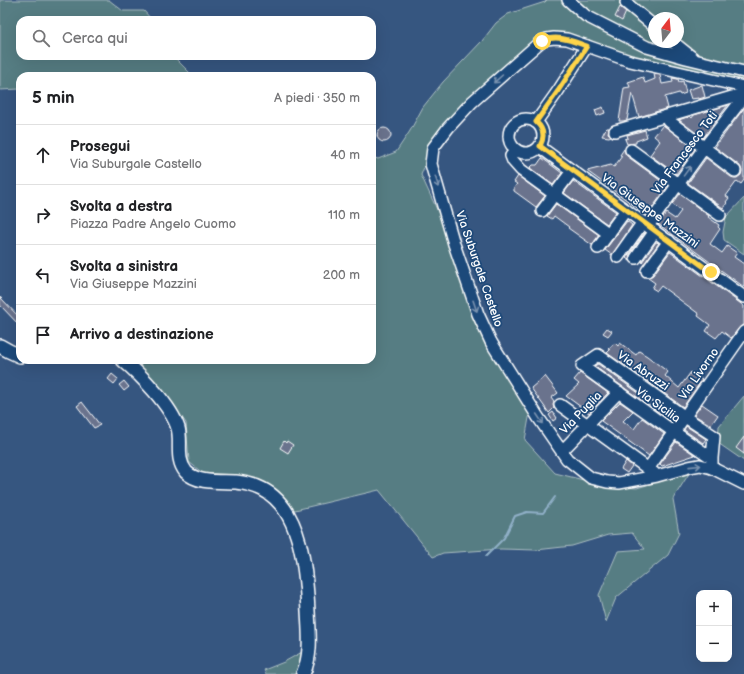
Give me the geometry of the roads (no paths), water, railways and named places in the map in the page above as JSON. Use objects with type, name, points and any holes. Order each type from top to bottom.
[{"type":"main road","points":[[0,346],[16,354]]},
{"type":"main road","points":[[127,364],[142,378],[171,412],[178,430],[180,459],[186,471],[202,480],[240,483],[262,489],[277,500],[287,513],[297,535],[304,564],[310,646],[308,659],[303,674]]},
{"type":"street","points":[[568,0],[586,16],[647,47],[744,72]]},
{"type":"street","points":[[626,3],[648,21]]},
{"type":"street","name":"Via Suburgale Castello","points":[[744,87],[630,61],[567,39],[547,39],[542,41],[472,102],[448,128],[433,148],[431,164],[454,244],[481,321],[491,342],[538,417],[568,459],[591,478],[607,482],[620,483],[712,463],[744,484]]},
{"type":"street","points":[[536,122],[587,46]]},
{"type":"street","points":[[680,48],[694,60]]},
{"type":"street","points":[[639,120],[731,91],[744,94]]},
{"type":"street","points":[[615,131],[744,94]]},
{"type":"street","name":"Via Francesco Toti","points":[[649,226],[704,148],[744,97]]},
{"type":"street","points":[[526,118],[536,122],[543,131],[540,146],[535,151],[529,153],[522,153],[516,150],[512,146],[509,136],[512,126],[520,119],[526,118]]},
{"type":"street","points":[[668,121],[735,171]]},
{"type":"street","name":"Via Giuseppe Mazzini","points":[[540,146],[744,297]]},
{"type":"street","points":[[516,150],[511,156],[522,170],[609,234]]},
{"type":"street","points":[[631,150],[720,215]]},
{"type":"street","points":[[542,211],[572,171]]},
{"type":"street","points":[[598,248],[626,210]]},
{"type":"street","points":[[618,257],[649,226]]},
{"type":"street","points":[[636,258],[649,226]]},
{"type":"street","points":[[647,271],[669,241]]},
{"type":"street","name":"Via Livorno","points":[[648,469],[744,332]]},
{"type":"street","name":"Via Abruzzi","points":[[582,366],[598,355],[714,436],[712,463]]},
{"type":"street","name":"Via Sicilia","points":[[582,366],[674,432],[712,463]]},
{"type":"street","name":"Via Puglia","points":[[562,451],[619,392]]},
{"type":"street","points":[[560,405],[657,476]]},
{"type":"waterway","points":[[486,556],[504,538],[515,516],[527,512],[543,513],[555,497]]}]
